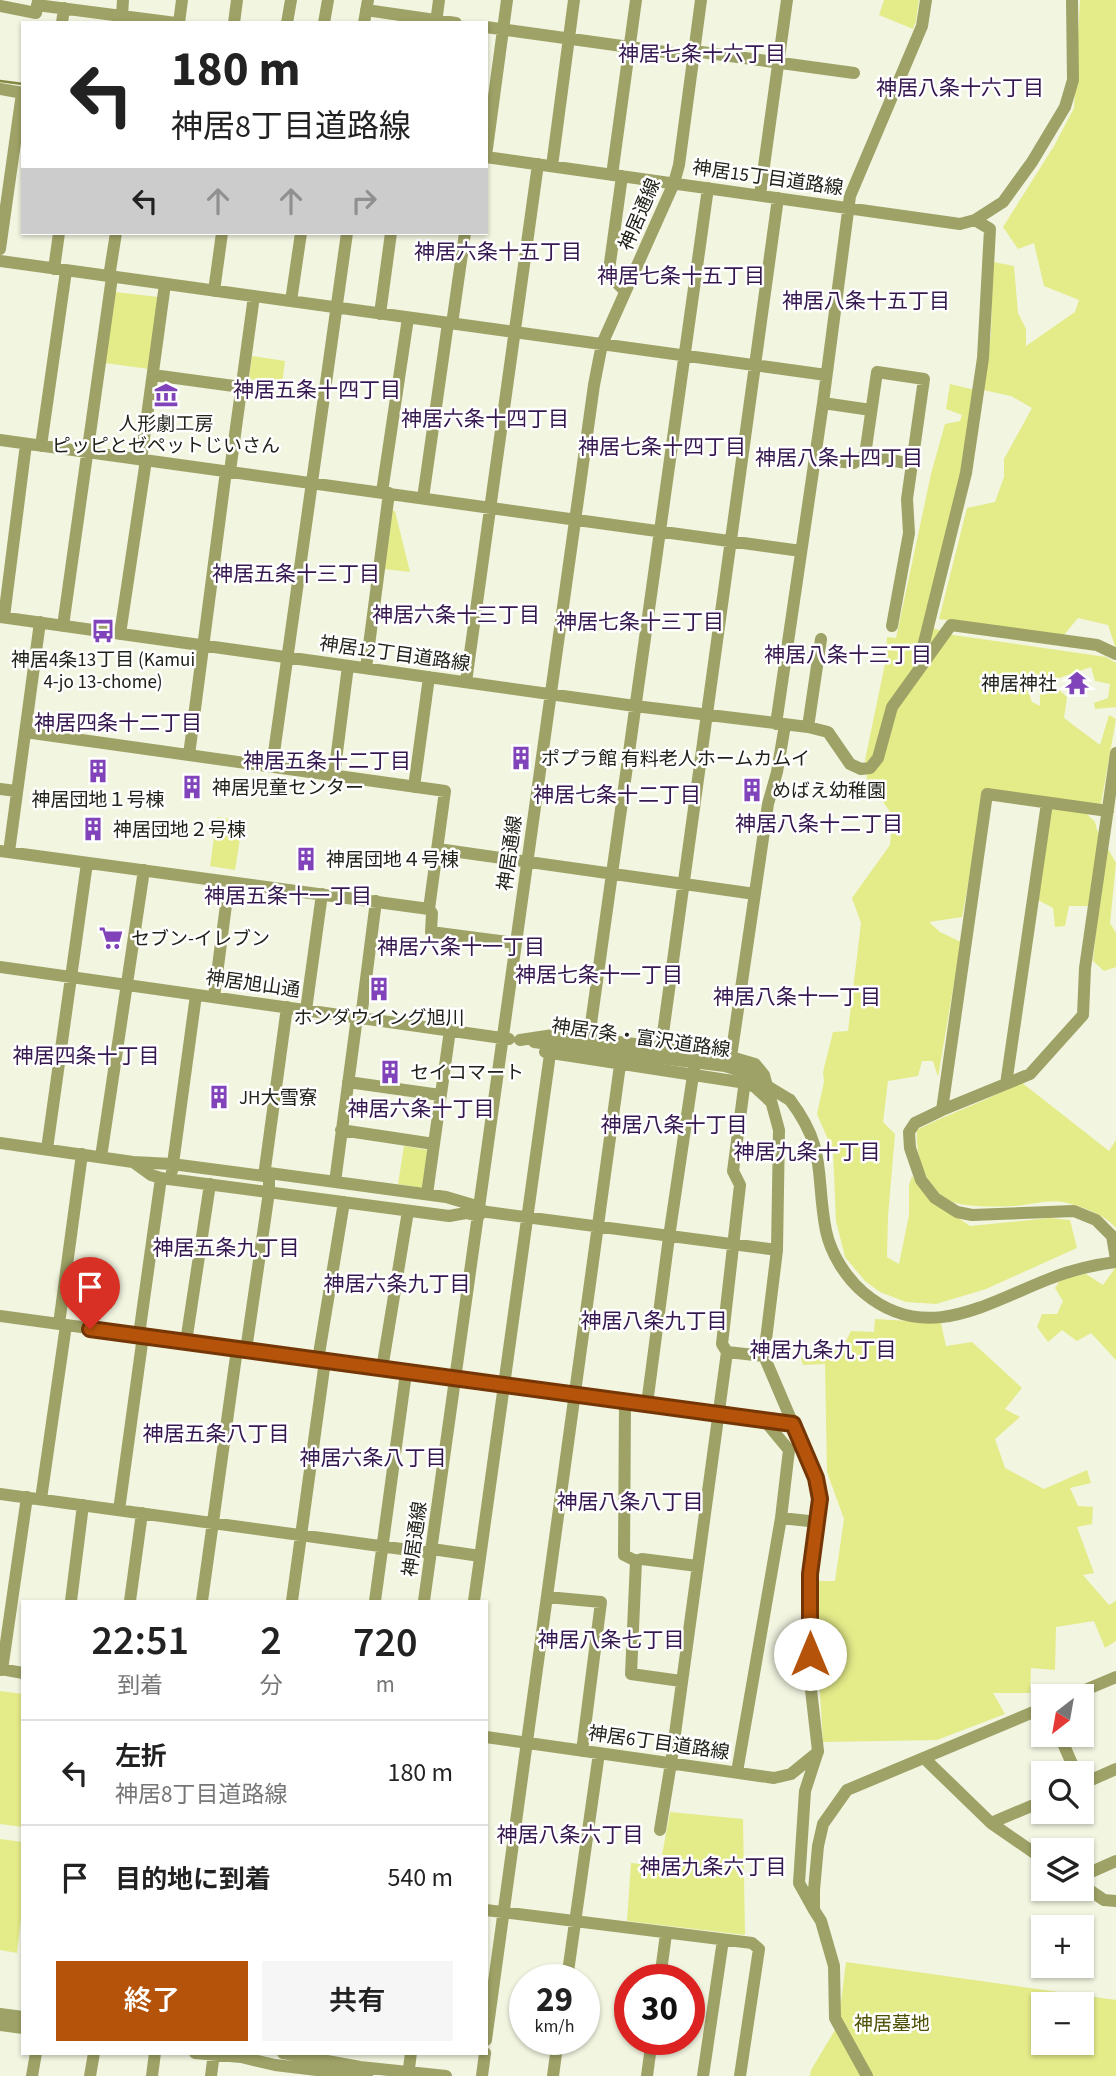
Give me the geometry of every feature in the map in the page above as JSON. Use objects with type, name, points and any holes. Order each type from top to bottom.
[{"type":"street","points":[[116,18],[123,0]]},
{"type":"street","points":[[171,21],[183,0]]},
{"type":"street","points":[[234,21],[237,0]]},
{"type":"street","points":[[287,21],[291,0]]},
{"type":"street","points":[[324,21],[328,0]]},
{"type":"street","points":[[366,11],[436,21],[439,0]]},
{"type":"street","points":[[488,140],[507,0]]},
{"type":"street","points":[[552,166],[574,0]]},
{"type":"street","points":[[625,291],[612,278],[609,270],[629,47],[636,0]]},
{"type":"street","name":"神居通線","points":[[424,1600],[594,385],[602,344],[674,183],[679,165],[701,0]]},
{"type":"street","points":[[760,195],[787,0]]},
{"type":"street","points":[[731,1057],[768,804],[776,772],[801,551],[850,197],[922,26],[926,0]]},
{"type":"street","points":[[917,670],[966,473],[983,358],[990,229],[975,220],[1003,202],[1032,162],[1065,107],[1073,80],[1072,0]]},
{"type":"street","points":[[0,6],[36,13],[37,2],[70,6],[116,18],[156,21]]},
{"type":"street","points":[[488,27],[854,73]]},
{"type":"street","points":[[0,89],[21,93]]},
{"type":"street","points":[[0,249],[21,107]]},
{"type":"street","name":"神居15丁目道路線","points":[[488,156],[960,224],[975,220]]},
{"type":"street","points":[[467,682],[538,164]]},
{"type":"street","points":[[589,1038],[708,188]]},
{"type":"street","points":[[661,1048],[778,198]]},
{"type":"street","points":[[41,446],[60,270],[59,235]]},
{"type":"street","points":[[63,626],[116,235]]},
{"type":"street","points":[[214,291],[222,235]]},
{"type":"street","points":[[291,301],[301,235]]},
{"type":"street","points":[[272,767],[346,235]]},
{"type":"street","points":[[380,314],[391,235]]},
{"type":"street","points":[[423,498],[465,235]]},
{"type":"street","points":[[0,261],[826,375]]},
{"type":"street","points":[[120,634],[165,284]]},
{"type":"street","points":[[188,755],[254,296]]},
{"type":"street","points":[[366,668],[408,318]]},
{"type":"street","points":[[864,456],[877,372],[924,379],[907,499],[909,533],[892,626]]},
{"type":"street","points":[[153,375],[242,387]]},
{"type":"street","points":[[823,403],[871,410]]},
{"type":"street","points":[[0,440],[801,551]]},
{"type":"street","points":[[2,617],[26,444]]},
{"type":"street","points":[[815,459],[854,463],[864,456],[911,464]]},
{"type":"street","name":"神居12丁目道路線","points":[[2,617],[635,706],[808,727]]},
{"type":"street","points":[[40,622],[5,852],[429,909]]},
{"type":"street","points":[[821,639],[808,727],[828,732],[850,764],[861,769],[870,768],[878,758],[892,707],[951,625],[1097,645],[1116,654]]},
{"type":"street","points":[[334,776],[348,666]]},
{"type":"street","points":[[414,787],[429,677]]},
{"type":"street","points":[[25,732],[445,791],[429,909],[432,913],[431,932],[515,943]]},
{"type":"street","points":[[1116,753],[1085,968],[1083,1015],[1030,1074],[942,1110],[915,1123],[909,1132],[910,1148],[921,1180],[935,1198],[957,1213],[972,1215],[1074,1211],[1096,1220],[1112,1236],[1116,1261]]},
{"type":"street","points":[[0,789],[16,791]]},
{"type":"street","points":[[942,1110],[987,794],[1108,811]]},
{"type":"street","points":[[1006,1084],[1047,803]]},
{"type":"street","points":[[438,849],[755,894]]},
{"type":"street","points":[[47,1149],[88,863]]},
{"type":"street","points":[[101,1157],[144,870]]},
{"type":"street","points":[[214,997],[229,882]]},
{"type":"street","points":[[306,1010],[322,894]]},
{"type":"street","points":[[335,1182],[376,901]]},
{"type":"street","name":"神居旭山通","points":[[0,967],[502,1037]]},
{"type":"street","points":[[120,1510],[141,1336],[166,1178],[172,1164],[196,995]]},
{"type":"street","points":[[202,1600],[269,1192],[266,1174],[287,1007]]},
{"type":"street","points":[[427,1194],[450,1030]]},
{"type":"street","points":[[520,1040],[561,1034],[731,1057],[755,1064],[764,1075],[779,1130],[776,1250],[764,1356],[816,1478],[820,1499],[810,1574],[810,1681],[818,1751],[805,1791],[799,1883],[821,1921],[834,1966],[835,2018],[867,2076]]},
{"type":"street","name":"神居7条・富沢道路線","points":[[502,1037],[725,1066],[744,1072],[790,1100],[806,1121],[816,1147],[826,1232],[835,1255],[858,1288],[871,1299],[897,1313],[927,1319],[943,1318],[987,1306],[1085,1266],[1116,1261]]},
{"type":"street","points":[[520,1040],[550,1054],[746,1083],[762,1092],[773,1103]]},
{"type":"street","points":[[647,1405],[696,1053]]},
{"type":"street","points":[[474,1600],[550,1054]]},
{"type":"street","points":[[660,1830],[727,1352],[722,1344],[740,1185],[733,1171],[747,1061]]},
{"type":"street","points":[[488,2025],[620,1065]]},
{"type":"street","points":[[348,1082],[440,1095]]},
{"type":"street","points":[[341,1130],[434,1144]]},
{"type":"street","points":[[0,1143],[133,1162],[266,1174],[427,1194],[446,1197],[480,1211],[776,1250]]},
{"type":"street","points":[[41,1499],[82,1154]]},
{"type":"street","points":[[133,1162],[151,1175],[166,1178],[449,1216],[480,1211]]},
{"type":"street","points":[[187,1342],[210,1184]]},
{"type":"street","points":[[292,1600],[344,1202]]},
{"type":"street","points":[[382,1369],[408,1211]]},
{"type":"street","points":[[0,1316],[793,1424]]},
{"type":"street","points":[[727,1352],[764,1356]]},
{"type":"street","points":[[375,1600],[406,1373]]},
{"type":"street","points":[[625,1401],[624,1555],[636,1562]]},
{"type":"street","points":[[737,1772],[789,1450],[765,1421]]},
{"type":"street","points":[[0,1494],[383,1546],[480,1556]]},
{"type":"street","points":[[21,1673],[1,1670],[27,1497]]},
{"type":"street","points":[[71,1600],[83,1505]]},
{"type":"street","points":[[130,1600],[142,1513]]},
{"type":"street","points":[[780,1518],[818,1522]]},
{"type":"street","points":[[636,1562],[642,1559],[697,1566]]},
{"type":"street","points":[[636,1562],[631,1674],[681,1681]]},
{"type":"street","points":[[547,1597],[601,1602],[582,1751]]},
{"type":"street","points":[[1094,1686],[1116,1677]]},
{"type":"street","points":[[814,1910],[818,1846],[824,1824],[847,1790],[1031,1713]]},
{"type":"street","name":"神居6丁目道路線","points":[[488,1737],[774,1778],[791,1774],[818,1751]]},
{"type":"street","points":[[569,1964],[599,1753]]},
{"type":"street","points":[[925,1759],[991,1823],[1031,1851]]},
{"type":"street","points":[[1094,1779],[1116,1769]]},
{"type":"street","points":[[991,1823],[1031,1806]]},
{"type":"street","points":[[1094,1871],[1116,1861]]},
{"type":"street","points":[[1094,1893],[1104,1900],[1116,1901]]},
{"type":"street","points":[[488,1910],[752,1943],[759,1949],[740,2076]]},
{"type":"street","points":[[662,1964],[666,1934]]},
{"type":"street","points":[[703,2076],[723,1940]]},
{"type":"street","points":[[0,2014],[21,2017]]},
{"type":"street","points":[[0,2025],[21,2028]]},
{"type":"street","points":[[32,2076],[36,2055]]},
{"type":"street","points":[[90,2076],[94,2055]]},
{"type":"street","points":[[152,2076],[155,2055]]},
{"type":"street","points":[[211,2076],[220,2055],[275,2065],[361,2073],[446,2076]]},
{"type":"street","points":[[291,2055],[361,2073]]},
{"type":"street","points":[[361,2073],[362,2055]]},
{"type":"street","points":[[408,2073],[411,2055]]},
{"type":"street","points":[[482,2076],[485,2055]]},
{"type":"street","points":[[552,2076],[555,2055]]},
{"type":"street","points":[[647,2076],[650,2055]]},
{"type":"green space","points":[[884,0],[919,0],[913,29],[879,15]]},
{"type":"green space","points":[[1080,0],[1116,0],[1116,649],[1108,625],[1078,618],[1063,636],[939,619],[967,508],[995,502],[1004,477],[1004,459],[1032,408],[1011,396],[983,390],[991,334],[993,262],[1014,266],[1018,313],[1026,329],[1026,346],[1075,312],[1079,300],[1044,286],[1034,243],[1018,249],[1003,227],[1054,146],[1074,108]]},
{"type":"green space","points":[[115,292],[158,297],[149,369],[105,363]]},
{"type":"green space","points":[[252,356],[285,361],[282,384],[249,379]]},
{"type":"green space","points":[[950,384],[975,390],[962,473],[924,625],[953,635],[1106,657],[1116,663],[1116,707],[1095,709],[1094,703],[1108,698],[1110,684],[1095,681],[1091,667],[1027,689],[1032,702],[1040,706],[1040,691],[1057,688],[1067,697],[1064,718],[1100,745],[1109,715],[1116,719],[1101,804],[1075,802],[1095,822],[1116,863],[1110,923],[1116,933],[1116,967],[1104,971],[1093,961],[1100,893],[1088,906],[1069,906],[1065,926],[1055,927],[1053,908],[1038,900],[1050,810],[986,789],[962,917],[929,922],[940,932],[961,942],[938,1077],[933,1061],[922,1061],[918,1076],[888,1081],[883,1122],[895,1134],[887,1257],[899,1264],[909,1215],[909,1185],[912,1176],[929,1198],[970,1226],[1050,1218],[1070,1220],[1077,1248],[986,1289],[936,1304],[906,1302],[880,1292],[865,1281],[845,1257],[836,1221],[833,1151],[817,1114],[824,1082],[823,1072],[833,1032],[848,1031],[861,923],[852,898],[890,845],[893,816],[867,779],[865,760],[886,659],[887,637],[896,638],[931,474],[945,424],[960,421],[962,415],[946,409]]},
{"type":"green space","points":[[391,510],[395,511],[410,572],[384,569]]},
{"type":"green space","points":[[217,817],[243,821],[235,870],[210,866]]},
{"type":"green space","points":[[1021,1082],[1109,1151],[1116,1140],[1116,1228],[1092,1211],[1063,1202],[1001,1207],[966,1205],[949,1200],[932,1185],[921,1164],[917,1130]]},
{"type":"green space","points":[[404,1146],[428,1150],[422,1188],[398,1184]]},
{"type":"green space","points":[[1116,1267],[1116,1360],[1091,1333],[1077,1341],[1062,1330],[1048,1342],[1037,1327],[1042,1314],[1057,1314],[1063,1301],[1055,1288],[1061,1279],[1086,1274],[1103,1285]]},
{"type":"green space","points":[[875,1319],[941,1323],[946,1346],[972,1342],[1022,1388],[1005,1409],[1020,1417],[995,1439],[1005,1468],[1044,1489],[1087,1470],[1091,1483],[1070,1488],[1078,1506],[1093,1507],[1092,1524],[1077,1527],[1094,1573],[1083,1575],[1109,1605],[1116,1601],[1116,1641],[1105,1648],[1094,1621],[1056,1627],[1055,1670],[1031,1668],[1030,1693],[993,1693],[1005,1714],[937,1740],[823,1742],[813,1581],[835,1581],[844,1519],[827,1472],[825,1364],[803,1365],[801,1358],[842,1349],[851,1331],[874,1332]]},
{"type":"green space","points":[[0,1691],[21,1694],[21,1827],[0,1824]]},
{"type":"green space","points":[[670,1812],[743,1819],[745,1935],[627,1921],[631,1863],[660,1866]]},
{"type":"green space","points":[[0,1839],[21,1842],[21,1918],[17,1953],[0,1950]]},
{"type":"green space","name":"神居墓地","points":[[846,1962],[1059,1992],[1031,1992],[1031,2055],[1094,2055],[1094,1997],[1116,2000],[1116,2076],[810,2076],[838,2025]]},
{"type":"waterway","points":[[0,81],[21,84]]},
{"type":"place","name":"人形劇工房 ピッピとゼペットじいさん","points":[[166,395]]},
{"type":"place","name":"神居4条13丁目 (Kamui 4-jo 13-chome)","points":[[103,631]]},
{"type":"place","name":"神居神社","points":[[1077,683]]},
{"type":"place","name":"ポプラ館 有料老人ホームカムイ","points":[[521,758]]},
{"type":"place","name":"神居団地１号棟","points":[[98,771]]},
{"type":"place","name":"神居児童センター","points":[[192,787]]},
{"type":"place","name":"めばえ幼稚園","points":[[752,790]]},
{"type":"place","name":"神居団地２号棟","points":[[93,829]]},
{"type":"place","name":"神居団地４号棟","points":[[306,859]]},
{"type":"place","name":"セブン-イレブン","points":[[111,938]]},
{"type":"place","name":"ホンダウイング旭川","points":[[379,989]]},
{"type":"place","name":"セイコマート","points":[[390,1072]]},
{"type":"place","name":"JH大雪寮","points":[[219,1097]]},
{"type":"district","name":"神居七条十六丁目","points":[[702,54]]},
{"type":"district","name":"神居八条十六丁目","points":[[960,88]]},
{"type":"district","name":"神居六条十五丁目","points":[[498,252]]},
{"type":"district","name":"神居七条十五丁目","points":[[681,276]]},
{"type":"district","name":"神居八条十五丁目","points":[[866,301]]},
{"type":"district","name":"神居五条十四丁目","points":[[317,390]]},
{"type":"district","name":"神居六条十四丁目","points":[[485,419]]},
{"type":"district","name":"神居七条十四丁目","points":[[662,447]]},
{"type":"district","name":"神居八条十四丁目","points":[[839,458]]},
{"type":"district","name":"神居五条十三丁目","points":[[296,574]]},
{"type":"district","name":"神居六条十三丁目","points":[[456,615]]},
{"type":"district","name":"神居七条十三丁目","points":[[640,622]]},
{"type":"district","name":"神居八条十三丁目","points":[[848,655]]},
{"type":"district","name":"神居四条十二丁目","points":[[118,723]]},
{"type":"district","name":"神居五条十二丁目","points":[[327,761]]},
{"type":"district","name":"神居七条十二丁目","points":[[617,795]]},
{"type":"district","name":"神居八条十二丁目","points":[[819,824]]},
{"type":"district","name":"神居五条十一丁目","points":[[288,896]]},
{"type":"district","name":"神居六条十一丁目","points":[[461,947]]},
{"type":"district","name":"神居七条十一丁目","points":[[599,975]]},
{"type":"district","name":"神居八条十一丁目","points":[[797,997]]},
{"type":"district","name":"神居四条十丁目","points":[[86,1056]]},
{"type":"district","name":"神居六条十丁目","points":[[421,1109]]},
{"type":"district","name":"神居八条十丁目","points":[[674,1125]]},
{"type":"district","name":"神居九条十丁目","points":[[807,1152]]},
{"type":"district","name":"神居五条九丁目","points":[[226,1248]]},
{"type":"district","name":"神居六条九丁目","points":[[397,1284]]},
{"type":"district","name":"神居八条九丁目","points":[[654,1321]]},
{"type":"district","name":"神居九条九丁目","points":[[823,1350]]},
{"type":"district","name":"神居五条八丁目","points":[[216,1434]]},
{"type":"district","name":"神居六条八丁目","points":[[373,1458]]},
{"type":"district","name":"神居八条八丁目","points":[[630,1502]]},
{"type":"district","name":"神居八条七丁目","points":[[611,1640]]},
{"type":"district","name":"神居八条六丁目","points":[[570,1835]]},
{"type":"district","name":"神居九条六丁目","points":[[713,1867]]},
{"type":"route","points":[[90,1329],[793,1424],[816,1478],[820,1499],[810,1574],[810,1654]]}]
